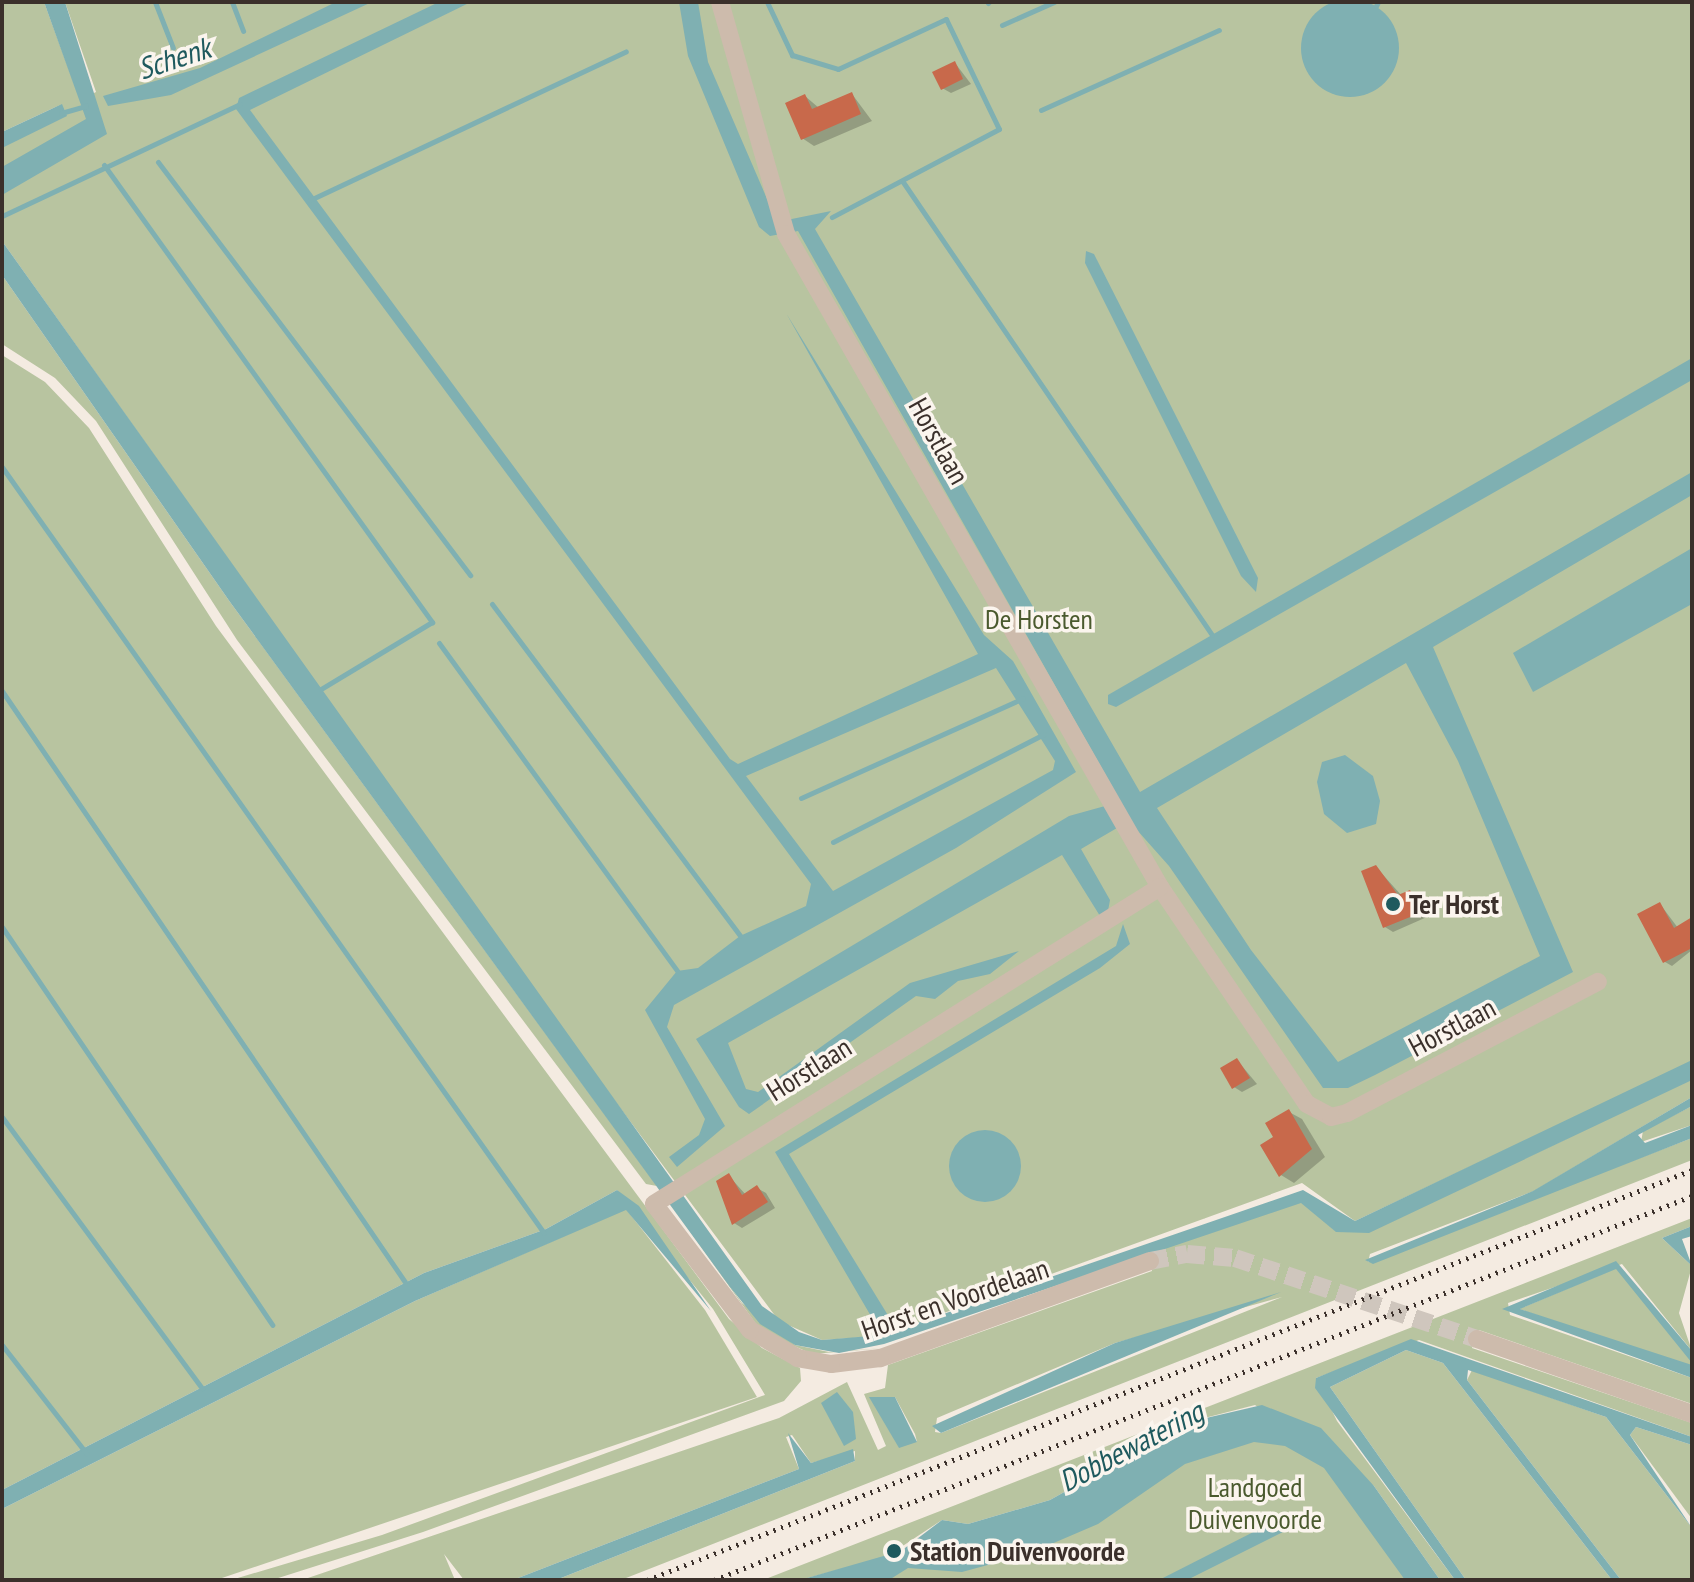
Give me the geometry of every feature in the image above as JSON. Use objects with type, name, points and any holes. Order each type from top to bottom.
[{"type":"street","name":"Horstlaan","points":[[720,2],[784,226],[1160,887],[1307,1104],[1331,1117],[1598,982]]},
{"type":"street","name":"Horstlaan","points":[[656,1202],[1160,887]]},
{"type":"street","name":"Horst en Voordelaan","points":[[656,1202],[750,1330],[798,1358],[831,1364],[880,1358],[1150,1261]]},
{"type":"street","points":[[1477,1339],[1692,1414]]},
{"type":"green space","name":"De Horsten","points":[[2,2],[44,2],[80,100],[96,92],[65,2],[1692,2],[1692,1097],[1534,1191],[1370,1254],[1368,1262],[1692,1138],[1692,1160],[621,1580],[556,1580],[855,1461],[855,1451],[811,1463],[792,1435],[786,1437],[799,1469],[513,1580],[464,1580],[444,1554],[455,1580],[302,1580],[779,1418],[847,1382],[878,1450],[886,1446],[864,1394],[885,1388],[888,1365],[1152,1271],[1147,1249],[1301,1202],[1337,1232],[1407,1214],[1566,1139],[1554,1127],[1355,1221],[1302,1183],[897,1330],[891,1320],[876,1324],[883,1336],[822,1340],[779,1321],[577,1050],[2,241],[2,135],[62,104],[2,132]],"holes":[[[1282,1297],[941,1433],[935,1432],[937,1418],[1115,1343]],[[895,1397],[915,1434],[917,1442],[873,1400]]]},
{"type":"green space","points":[[2,275],[230,602],[657,1186],[646,1184],[237,640],[96,421],[55,378],[2,344]]},
{"type":"green space","points":[[2,355],[45,382],[89,428],[216,626],[729,1319],[762,1348],[800,1368],[801,1381],[784,1401],[423,1532],[272,1580],[231,1580],[382,1535],[765,1395],[713,1309],[617,1190],[546,1229],[424,1273],[2,1490]]},
{"type":"green space","points":[[1692,1106],[1692,1125],[1641,1142],[1643,1131]]},
{"type":"green space","points":[[672,1206],[742,1303],[795,1345],[829,1352],[885,1348],[812,1354],[761,1331]]},
{"type":"green space","points":[[626,1209],[705,1310],[757,1397],[216,1580],[2,1580],[2,1509],[415,1301]]},
{"type":"green space","points":[[1692,1218],[1692,1226],[1662,1238],[1692,1266],[1679,1313],[1692,1351],[1622,1264],[1508,1303],[1510,1315],[1692,1378],[1692,1404],[1479,1330],[1472,1348],[1692,1423],[1692,1437],[1419,1340],[1316,1378],[1337,1421],[1455,1580],[1440,1580],[1374,1486],[1255,1405],[1189,1422],[1050,1500],[968,1524],[942,1520],[886,1557],[800,1580],[763,1580]]},
{"type":"green space","points":[[1616,1268],[1692,1359],[1691,1367],[1519,1309]]},
{"type":"green space","points":[[1406,1350],[1443,1363],[1612,1580],[1466,1580],[1330,1387]]},
{"type":"green space","points":[[1472,1370],[1606,1417],[1692,1528],[1692,1580],[1621,1580],[1467,1380]]},
{"type":"green space","points":[[1636,1427],[1692,1445],[1692,1519],[1630,1435]]},
{"type":"green space","name":"Landgoed Duivenvoorde","points":[[1227,1429],[1299,1435],[1415,1580],[871,1580]]},
{"type":"water","points":[[1350,-1],[1369,3],[1385,13],[1395,29],[1399,48],[1395,67],[1385,83],[1369,93],[1350,97],[1331,93],[1315,83],[1305,67],[1301,48],[1305,29],[1315,13],[1331,3]]},
{"type":"water","points":[[44,2],[65,2],[107,134],[2,195],[2,167],[86,119]]},
{"type":"water","points":[[336,2],[372,2],[171,95],[108,106],[103,96],[200,68]]},
{"type":"water","points":[[439,2],[471,2],[250,110],[730,759],[738,764],[978,654],[786,313],[984,635],[1013,661],[1076,772],[956,848],[674,1005],[667,1027],[725,1126],[677,1167],[669,1157],[699,1135],[705,1119],[645,1010],[677,971],[698,968],[740,936],[806,906],[811,884],[236,109],[239,98]],"holes":[[[996,668],[1055,761],[1053,770],[833,891],[746,776]]]},
{"type":"water","points":[[679,2],[698,2],[708,62],[777,222],[831,211],[815,229],[1140,792],[1692,472],[1692,495],[1433,647],[1573,972],[1348,1088],[1323,1088],[1169,866],[1129,821],[1081,849],[1110,900],[1108,911],[1100,916],[1062,855],[728,1043],[746,1089],[758,1092],[910,983],[1019,951],[990,974],[958,981],[935,999],[916,996],[749,1114],[739,1107],[696,1039],[1069,816],[1105,806],[1113,788],[798,231],[770,236],[759,227],[688,56]],"holes":[[[1406,663],[1458,761],[1540,956],[1338,1062],[1251,950],[1157,808]]]},
{"type":"water","points":[[62,104],[67,116],[2,148],[2,132]]},
{"type":"water","points":[[2,241],[762,1306],[799,1332],[822,1340],[882,1335],[775,1152],[1116,946],[1123,924],[1130,944],[1100,968],[789,1154],[897,1330],[1303,1190],[1355,1221],[1692,1060],[1692,1080],[1369,1233],[1336,1232],[1301,1203],[884,1344],[839,1353],[795,1345],[760,1324],[730,1287],[230,602],[2,275]]},
{"type":"water","points":[[1086,251],[1094,254],[1258,578],[1256,592],[1241,576],[1085,263]]},
{"type":"water","points":[[1692,358],[1692,380],[1116,707],[1108,704],[1108,695]]},
{"type":"water","points":[[1692,548],[1692,604],[1533,692],[1513,653]]},
{"type":"water","points":[[1345,755],[1373,776],[1380,801],[1376,824],[1347,833],[1324,814],[1317,782],[1322,762]]},
{"type":"water","points":[[1692,1097],[1692,1106],[1638,1135],[1645,1143],[1692,1125],[1692,1138],[1373,1264],[1365,1260],[1533,1191]]},
{"type":"water","points":[[992,1130],[1011,1140],[1019,1152],[1019,1180],[1011,1192],[999,1200],[978,1202],[959,1192],[951,1180],[949,1159],[959,1140],[971,1132]]},
{"type":"water","points":[[617,1190],[639,1206],[711,1311],[626,1210],[415,1301],[2,1509],[2,1490],[424,1273],[546,1229]]},
{"type":"water","points":[[1692,1226],[1692,1236],[1682,1239],[1692,1266],[1662,1238]]},
{"type":"water","points":[[1616,1261],[1692,1351],[1692,1363],[1616,1269],[1520,1309],[1692,1365],[1692,1378],[1502,1309]]},
{"type":"water","points":[[1281,1292],[941,1433],[932,1426],[1115,1343]]},
{"type":"water","points":[[1411,1339],[1692,1437],[1692,1445],[1636,1427],[1630,1435],[1692,1528],[1606,1417],[1468,1370],[1467,1380],[1621,1580],[1612,1580],[1443,1363],[1406,1350],[1330,1387],[1466,1580],[1455,1580],[1315,1388],[1316,1378]]},
{"type":"water","points":[[837,1392],[853,1412],[856,1439],[844,1446],[821,1403]]},
{"type":"water","points":[[869,1397],[895,1397],[917,1442],[899,1448]]},
{"type":"water","points":[[1262,1405],[1321,1428],[1374,1486],[1440,1580],[1405,1580],[1324,1468],[1285,1446],[1254,1442],[1185,1464],[1098,1524],[1028,1554],[962,1572],[908,1568],[889,1580],[800,1580],[901,1551],[942,1520],[968,1524],[1050,1500],[1189,1422]]},
{"type":"water","points":[[788,1433],[811,1463],[853,1449],[855,1461],[556,1580],[513,1580],[799,1469]]},
{"type":"water","points":[[1277,1520],[1285,1531],[1187,1580],[1159,1580]]},
{"type":"building","points":[[955,61],[963,79],[941,90],[932,72]]},
{"type":"building","points":[[852,92],[861,114],[801,140],[785,103],[805,94],[812,109]]},
{"type":"building","points":[[1376,865],[1398,895],[1410,890],[1420,913],[1383,928],[1361,871]]},
{"type":"building","points":[[1660,902],[1674,928],[1692,917],[1692,948],[1663,963],[1637,914]]},
{"type":"building","points":[[1237,1058],[1250,1078],[1232,1089],[1220,1068]]},
{"type":"building","points":[[1289,1109],[1312,1149],[1279,1177],[1260,1145],[1273,1137],[1265,1123]]},
{"type":"building","points":[[729,1173],[742,1195],[757,1185],[768,1202],[732,1225],[716,1181]]},
{"type":"waterway","points":[[155,2],[173,48]]},
{"type":"waterway","points":[[232,2],[243,31]]},
{"type":"waterway","points":[[767,2],[792,55],[838,69],[946,19],[999,129],[832,217]]},
{"type":"waterway","points":[[1002,25],[1054,2]]},
{"type":"waterway","points":[[1376,6],[1378,2]]},
{"type":"waterway","points":[[1041,110],[1219,30]]},
{"type":"waterway","points":[[310,200],[626,51]]},
{"type":"waterway","points":[[2,216],[240,104]]},
{"type":"waterway","name":"Schenk","points":[[61,113],[86,106]]},
{"type":"waterway","points":[[158,162],[470,575]]},
{"type":"waterway","points":[[104,165],[432,622],[321,689]]},
{"type":"waterway","points":[[903,182],[1212,635]]},
{"type":"waterway","points":[[2,467],[544,1233]]},
{"type":"waterway","points":[[492,604],[740,936]]},
{"type":"waterway","points":[[439,643],[677,971]]},
{"type":"waterway","points":[[2,691],[405,1282]]},
{"type":"waterway","points":[[801,798],[1023,698]]},
{"type":"waterway","points":[[833,842],[1044,734]]},
{"type":"waterway","points":[[2,927],[272,1325]]},
{"type":"waterway","points":[[2,1117],[202,1388]]},
{"type":"waterway","points":[[2,1345],[87,1454]]},
{"type":"tunnel","points":[[1150,1261],[1187,1254],[1235,1258],[1477,1339]]},
{"type":"railway","points":[[647,1580],[1692,1170]]},
{"type":"railway","points":[[714,1580],[1692,1196]]},
{"type":"place","name":"Ter Horst","points":[[1393,904]]},
{"type":"place","name":"Station Duivenvoorde","points":[[894,1551]]},
{"type":"water label","name":"Dobbewatering","points":[[1131,1446]]}]
